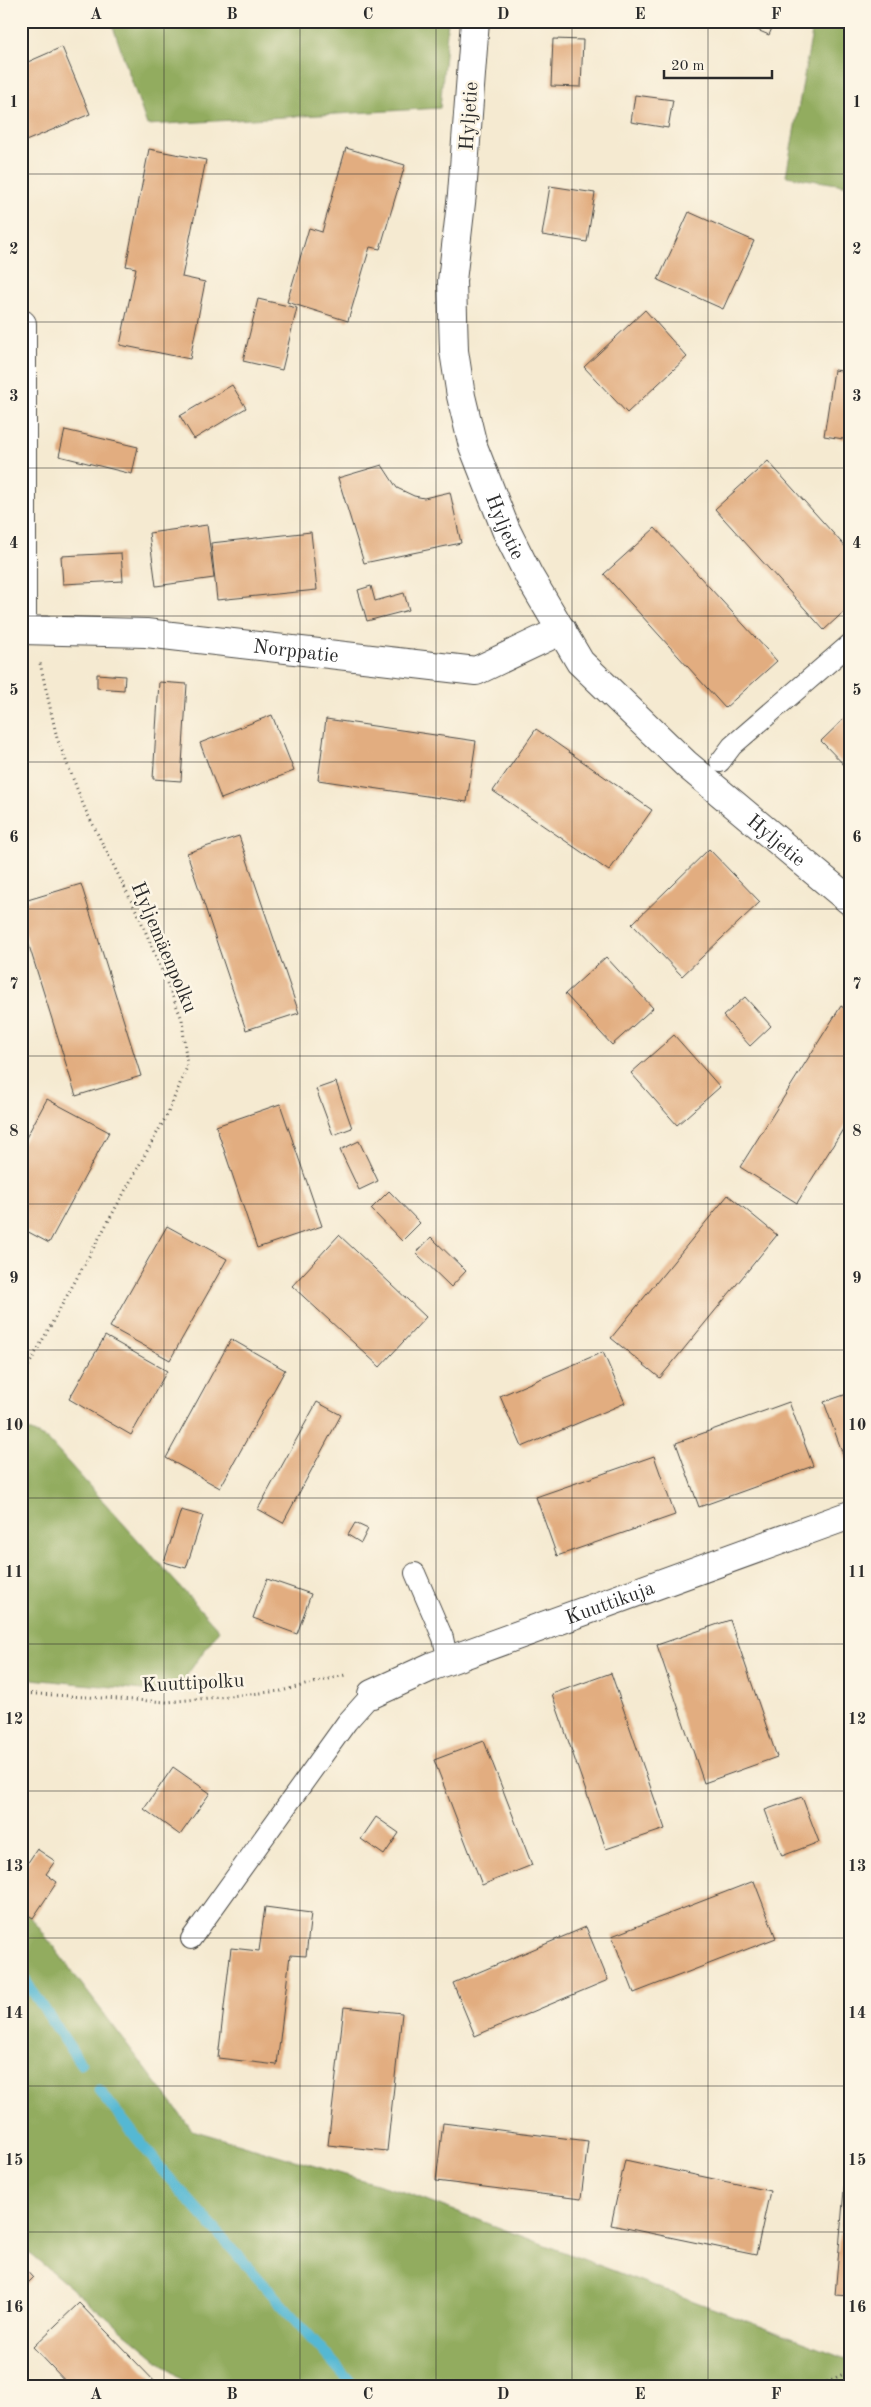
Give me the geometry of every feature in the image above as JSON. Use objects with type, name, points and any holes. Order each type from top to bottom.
[{"type":"street","name":"Hyljetie","points":[[475,21],[462,194],[452,281],[456,360],[463,404],[473,446],[510,537],[529,576],[580,662],[686,764],[850,901]]},
{"type":"street","points":[[22,324],[22,630]]},
{"type":"street","name":"Norppatie","points":[[22,630],[146,634],[476,671],[562,630]]},
{"type":"street","name":"Kuuttikuja","points":[[372,1694],[448,1661],[850,1515]]},
{"type":"lane","points":[[720,762],[732,746],[850,644]]},
{"type":"lane","points":[[415,1573],[443,1638],[448,1661]]},
{"type":"lane","points":[[191,1939],[347,1722],[372,1694]]},
{"type":"path","name":"Hyljemäenpolku","points":[[21,1379],[167,1115],[187,1066],[182,1019],[139,916],[84,809],[57,738],[40,660]]},
{"type":"path","name":"Kuuttipolku","points":[[21,1693],[167,1702],[281,1691],[335,1679]]},
{"type":"path","points":[[818,2386],[850,2371]]},
{"type":"green space","points":[[111,21],[448,21],[440,108],[147,125]]},
{"type":"green space","points":[[814,21],[850,21],[850,186],[786,176]]},
{"type":"green space","points":[[21,1427],[48,1440],[219,1630],[174,1693],[21,1678]]},
{"type":"green space","points":[[21,1904],[192,2130],[410,2194],[850,2360],[850,2386],[189,2386],[21,2246]]},
{"type":"building","points":[[736,21],[775,21],[769,35]]},
{"type":"building","points":[[553,39],[583,40],[581,87],[551,86]]},
{"type":"building","points":[[62,47],[90,114],[21,143],[21,65]]},
{"type":"building","points":[[635,95],[673,100],[668,128],[631,122]]},
{"type":"building","points":[[346,148],[405,165],[380,249],[370,247],[348,321],[287,302],[309,228],[322,232]]},
{"type":"building","points":[[149,149],[206,160],[182,277],[205,282],[190,359],[120,345],[136,268],[126,266]]},
{"type":"building","points":[[550,186],[595,193],[587,242],[542,235]]},
{"type":"building","points":[[689,212],[754,241],[723,309],[658,280]]},
{"type":"building","points":[[258,299],[297,308],[282,370],[243,361]]},
{"type":"building","points":[[645,310],[687,357],[627,413],[584,367]]},
{"type":"building","points":[[834,370],[850,372],[850,440],[824,436]]},
{"type":"building","points":[[232,385],[246,408],[194,439],[180,416]]},
{"type":"building","points":[[65,430],[138,447],[132,474],[59,456]]},
{"type":"building","points":[[768,461],[850,552],[850,606],[824,630],[715,509]]},
{"type":"building","points":[[382,465],[397,488],[414,496],[424,498],[450,492],[461,543],[364,563],[338,478]]},
{"type":"building","points":[[207,525],[214,578],[156,586],[149,533]]},
{"type":"building","points":[[655,528],[777,661],[725,708],[604,574]]},
{"type":"building","points":[[311,532],[317,590],[217,600],[211,543]]},
{"type":"building","points":[[121,553],[123,581],[63,584],[61,556]]},
{"type":"building","points":[[371,586],[375,601],[404,593],[409,610],[367,621],[358,590]]},
{"type":"building","points":[[97,674],[125,676],[124,690],[97,688]]},
{"type":"building","points":[[159,682],[187,684],[181,781],[153,779]]},
{"type":"building","points":[[850,713],[850,771],[821,741]]},
{"type":"building","points":[[272,715],[294,771],[221,799],[200,743]]},
{"type":"building","points":[[326,719],[476,741],[467,802],[318,780]]},
{"type":"building","points":[[536,729],[652,810],[609,871],[493,791]]},
{"type":"building","points":[[239,836],[299,1013],[246,1030],[187,853]]},
{"type":"building","points":[[709,849],[760,902],[682,976],[632,924]]},
{"type":"building","points":[[81,884],[141,1076],[76,1096],[21,920],[21,902]]},
{"type":"building","points":[[606,957],[653,1008],[612,1045],[565,994]]},
{"type":"building","points":[[745,997],[771,1026],[750,1046],[723,1016]]},
{"type":"building","points":[[841,1006],[850,1012],[850,1118],[797,1203],[740,1167]]},
{"type":"building","points":[[674,1035],[720,1087],[677,1125],[631,1073]]},
{"type":"building","points":[[336,1082],[352,1128],[333,1135],[316,1089]]},
{"type":"building","points":[[47,1099],[109,1132],[49,1243],[21,1228],[21,1147]]},
{"type":"building","points":[[280,1104],[322,1226],[257,1248],[216,1126]]},
{"type":"building","points":[[359,1141],[378,1181],[359,1190],[340,1150]]},
{"type":"building","points":[[389,1191],[420,1223],[402,1241],[371,1209]]},
{"type":"building","points":[[728,1195],[777,1235],[660,1378],[611,1338]]},
{"type":"building","points":[[167,1226],[227,1259],[170,1360],[110,1327]]},
{"type":"building","points":[[339,1235],[426,1317],[380,1367],[292,1286]]},
{"type":"building","points":[[431,1237],[466,1271],[451,1287],[416,1253]]},
{"type":"building","points":[[105,1336],[167,1371],[131,1435],[69,1399]]},
{"type":"building","points":[[231,1339],[285,1370],[220,1488],[166,1458]]},
{"type":"building","points":[[603,1352],[625,1403],[522,1447],[500,1396]]},
{"type":"building","points":[[850,1393],[850,1458],[845,1460],[824,1402]]},
{"type":"building","points":[[317,1402],[341,1415],[283,1523],[258,1509]]},
{"type":"building","points":[[789,1402],[813,1466],[699,1507],[676,1443]]},
{"type":"building","points":[[654,1456],[675,1515],[557,1556],[536,1497]]},
{"type":"building","points":[[181,1510],[203,1516],[186,1568],[164,1562]]},
{"type":"building","points":[[355,1523],[368,1529],[361,1543],[348,1535]]},
{"type":"building","points":[[267,1579],[311,1594],[297,1634],[253,1618]]},
{"type":"building","points":[[730,1620],[777,1757],[704,1783],[657,1645]]},
{"type":"building","points":[[611,1673],[665,1829],[606,1849],[552,1694]]},
{"type":"building","points":[[484,1741],[532,1865],[482,1885],[434,1760]]},
{"type":"building","points":[[173,1767],[210,1793],[180,1835],[144,1809]]},
{"type":"building","points":[[802,1797],[819,1842],[782,1856],[765,1810]]},
{"type":"building","points":[[376,1817],[399,1833],[384,1855],[361,1839]]},
{"type":"building","points":[[37,1849],[55,1861],[46,1874],[57,1882],[33,1918],[21,1911],[21,1873]]},
{"type":"building","points":[[754,1881],[776,1938],[634,1993],[612,1936]]},
{"type":"building","points":[[265,1907],[311,1913],[306,1956],[290,1955],[277,2065],[218,2058],[231,1948],[259,1951]]},
{"type":"building","points":[[586,1927],[608,1980],[475,2036],[453,1983]]},
{"type":"building","points":[[344,2007],[402,2013],[387,2151],[328,2145]]},
{"type":"building","points":[[443,2123],[588,2141],[581,2199],[436,2181]]},
{"type":"building","points":[[848,2144],[850,2144],[850,2296],[835,2295]]},
{"type":"building","points":[[625,2160],[770,2191],[756,2255],[611,2225]]},
{"type":"building","points":[[21,2265],[33,2278],[21,2290]]},
{"type":"building","points":[[79,2303],[159,2386],[70,2386],[33,2347]]},
{"type":"waterway","points":[[21,1974],[81,2064]]},
{"type":"waterway","points":[[99,2090],[163,2171],[354,2386]]}]
